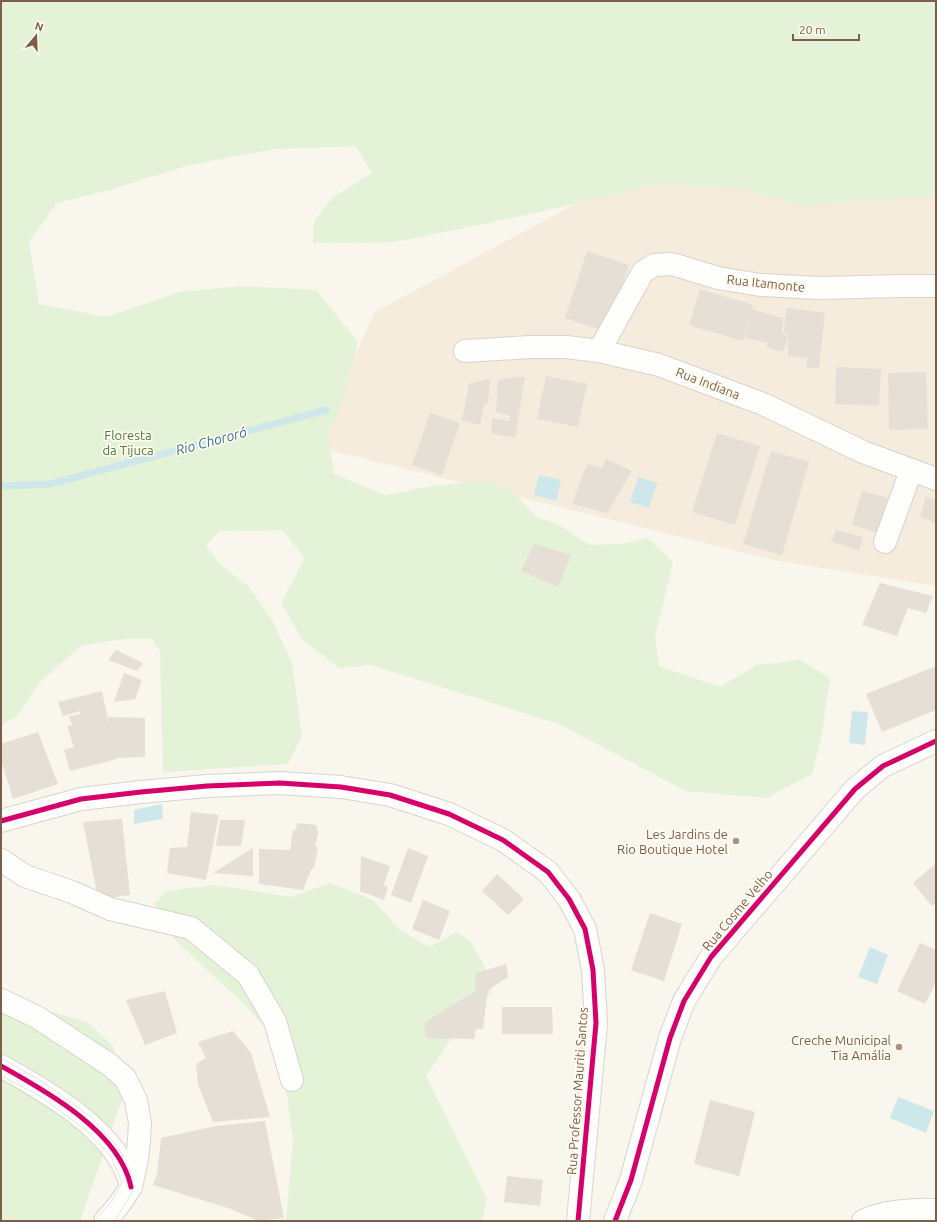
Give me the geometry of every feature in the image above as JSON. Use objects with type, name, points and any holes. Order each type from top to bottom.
[{"type":"street","name":"Rua Itamonte","points":[[599,351],[643,272],[654,265],[672,264],[718,278],[760,285],[819,288],[936,286]]},
{"type":"street","name":"Rua Indiana","points":[[465,352],[566,347],[599,351],[659,365],[763,404],[864,452],[910,471],[936,479]]},
{"type":"street","points":[[885,542],[910,471]]},
{"type":"street","name":"Rua Cosme Velho","points":[[615,1221],[632,1180],[670,1038],[684,1001],[710,957],[855,789],[883,766],[936,741]]},
{"type":"street","name":"Rua Professor Mauriti Santos","points":[[1,821],[81,799],[207,786],[280,783],[341,787],[390,795],[449,814],[503,840],[548,872],[569,899],[585,929],[593,970],[596,1023],[578,1221]]},
{"type":"street","points":[[1,860],[25,876],[72,892],[110,909],[191,928],[248,975],[275,1021],[292,1080]]},
{"type":"street","points":[[1,1000],[37,1017],[110,1065],[125,1078],[136,1100],[140,1123],[137,1159],[130,1187],[119,1205],[105,1221]]},
{"type":"street","points":[[1,1066],[41,1088],[92,1126],[114,1150],[128,1176],[130,1187]]},
{"type":"street","points":[[863,1221],[872,1216],[920,1209],[936,1210]]},
{"type":"shaded area","points":[[936,146],[936,586],[778,561],[313,446],[375,312],[619,180]]},
{"type":"green space","name":"Floresta da Tijuca","points":[[1,1],[936,1],[936,196],[801,206],[745,189],[657,184],[530,214],[396,242],[313,243],[314,222],[332,198],[372,173],[356,146],[275,149],[189,165],[110,190],[57,203],[29,242],[39,304],[107,317],[180,292],[241,286],[316,290],[358,342],[341,405],[328,435],[334,474],[385,495],[433,486],[486,481],[511,490],[537,517],[558,524],[589,545],[621,544],[648,538],[673,562],[655,637],[659,666],[720,687],[757,665],[800,660],[830,678],[822,734],[812,774],[766,798],[686,791],[559,724],[371,665],[339,668],[303,640],[281,603],[305,558],[282,530],[219,531],[206,546],[220,564],[249,587],[272,620],[292,663],[302,736],[288,764],[163,772],[160,651],[152,639],[133,638],[82,645],[39,683],[17,716],[1,726]]},
{"type":"green space","points":[[330,883],[373,900],[400,930],[429,947],[457,932],[470,941],[484,965],[492,993],[467,1015],[426,1076],[487,1199],[482,1221],[286,1221],[293,1139],[280,1045],[245,1005],[175,940],[154,904],[167,891],[213,885],[292,897]]},
{"type":"green space","points":[[1,1005],[32,1006],[87,1022],[113,1046],[126,1088],[80,1221],[1,1221]]},
{"type":"water","points":[[539,475],[561,480],[556,501],[534,495]]},
{"type":"water","points":[[638,477],[657,483],[649,508],[630,502]]},
{"type":"water","points":[[852,711],[868,712],[865,745],[849,743]]},
{"type":"water","points":[[162,804],[163,819],[134,824],[134,810]]},
{"type":"water","points":[[870,947],[888,955],[877,984],[858,977]]},
{"type":"water","points":[[898,1097],[934,1111],[926,1133],[890,1118]]},
{"type":"building","points":[[587,251],[629,265],[607,332],[565,318]]},
{"type":"building","points":[[700,289],[753,305],[752,309],[783,318],[782,332],[788,337],[783,352],[766,347],[768,343],[745,338],[751,314],[743,341],[689,325]]},
{"type":"building","points":[[786,308],[825,313],[819,368],[806,368],[808,358],[788,356],[788,334],[784,331]]},
{"type":"building","points":[[836,367],[881,369],[879,406],[835,404]]},
{"type":"building","points":[[926,372],[928,429],[889,430],[888,373]]},
{"type":"building","points":[[546,376],[587,384],[578,427],[537,419]]},
{"type":"building","points":[[525,377],[515,438],[491,433],[492,418],[509,421],[510,416],[496,412],[498,380]]},
{"type":"building","points":[[490,379],[488,404],[484,404],[480,425],[462,420],[469,384]]},
{"type":"building","points":[[430,413],[460,423],[442,475],[412,465]]},
{"type":"building","points":[[717,433],[760,446],[735,525],[692,512]]},
{"type":"building","points":[[771,451],[809,462],[782,555],[743,544]]},
{"type":"building","points":[[606,459],[632,471],[607,513],[572,504],[587,464],[602,468]]},
{"type":"building","points":[[862,491],[888,498],[878,533],[852,525]]},
{"type":"building","points":[[926,497],[936,500],[936,523],[920,517]]},
{"type":"building","points":[[836,530],[863,537],[859,551],[831,541]]},
{"type":"building","points":[[534,544],[571,555],[558,587],[521,571]]},
{"type":"building","points":[[880,583],[933,596],[926,613],[908,608],[897,636],[862,625]]},
{"type":"building","points":[[116,650],[143,663],[137,671],[108,660]]},
{"type":"building","points":[[936,666],[936,710],[882,732],[866,694]]},
{"type":"building","points":[[124,673],[142,680],[135,699],[114,702]]},
{"type":"building","points":[[102,691],[110,729],[108,717],[145,718],[145,757],[117,758],[70,771],[64,750],[74,747],[67,726],[72,725],[69,716],[80,714],[80,711],[63,716],[58,702]]},
{"type":"building","points":[[38,732],[58,784],[13,799],[1,760],[1,744]]},
{"type":"building","points":[[191,812],[219,815],[206,880],[167,873],[170,848],[187,847]]},
{"type":"building","points":[[122,819],[130,895],[98,899],[83,822]]},
{"type":"building","points":[[220,820],[245,820],[241,846],[216,846]]},
{"type":"building","points":[[297,823],[316,825],[318,833],[315,846],[318,847],[314,868],[311,870],[303,890],[259,884],[259,849],[290,850],[293,830],[296,830]]},
{"type":"building","points":[[253,848],[253,876],[213,873]]},
{"type":"building","points":[[408,848],[428,856],[411,903],[391,895]]},
{"type":"building","points":[[361,856],[390,866],[384,885],[388,887],[384,900],[360,891]]},
{"type":"building","points":[[936,863],[936,903],[932,906],[913,883]]},
{"type":"building","points":[[497,874],[524,899],[508,915],[482,891]]},
{"type":"building","points":[[423,900],[450,911],[439,940],[412,929]]},
{"type":"building","points":[[650,913],[682,924],[664,981],[631,970]]},
{"type":"building","points":[[920,943],[936,950],[936,982],[925,1004],[897,991]]},
{"type":"building","points":[[506,964],[508,977],[488,990],[483,1029],[476,1029],[474,1039],[426,1038],[424,1023],[475,991],[476,973]]},
{"type":"building","points":[[165,991],[177,1033],[145,1045],[126,1000]]},
{"type":"building","points":[[502,1007],[552,1007],[553,1034],[502,1034]]},
{"type":"building","points":[[233,1031],[251,1053],[270,1117],[213,1122],[198,1084],[196,1064],[206,1058],[198,1042]]},
{"type":"building","points":[[710,1100],[755,1112],[739,1176],[694,1164]]},
{"type":"building","points":[[265,1121],[284,1218],[259,1221],[228,1208],[153,1185],[157,1174],[161,1138],[216,1126]]},
{"type":"building","points":[[507,1176],[543,1180],[540,1206],[504,1202]]},
{"type":"waterway","name":"Rio Chororó","points":[[1,486],[50,484],[326,410]]},
{"type":"tram line","points":[[1,1058],[43,1082],[92,1118],[118,1147],[133,1176],[134,1189],[115,1221]]},
{"type":"tram line","points":[[1,1076],[40,1096],[86,1130],[111,1156],[122,1183],[112,1201],[94,1221]]},
{"type":"cycle path","points":[[615,1221],[631,1180],[670,1038],[684,1001],[711,957],[855,789],[883,766],[936,741]]},
{"type":"cycle path","points":[[1,821],[81,799],[207,786],[280,783],[341,787],[390,795],[449,814],[503,840],[548,872],[569,899],[585,929],[593,970],[596,1023],[578,1221]]},
{"type":"cycle path","points":[[1,1066],[59,1101],[79,1115],[97,1131],[112,1148],[124,1167],[131,1187]]},
{"type":"place","name":"Les Jardins de Rio Boutique Hotel","points":[[736,841]]},
{"type":"place","name":"Creche Municipal Tia Amália","points":[[899,1047]]}]
